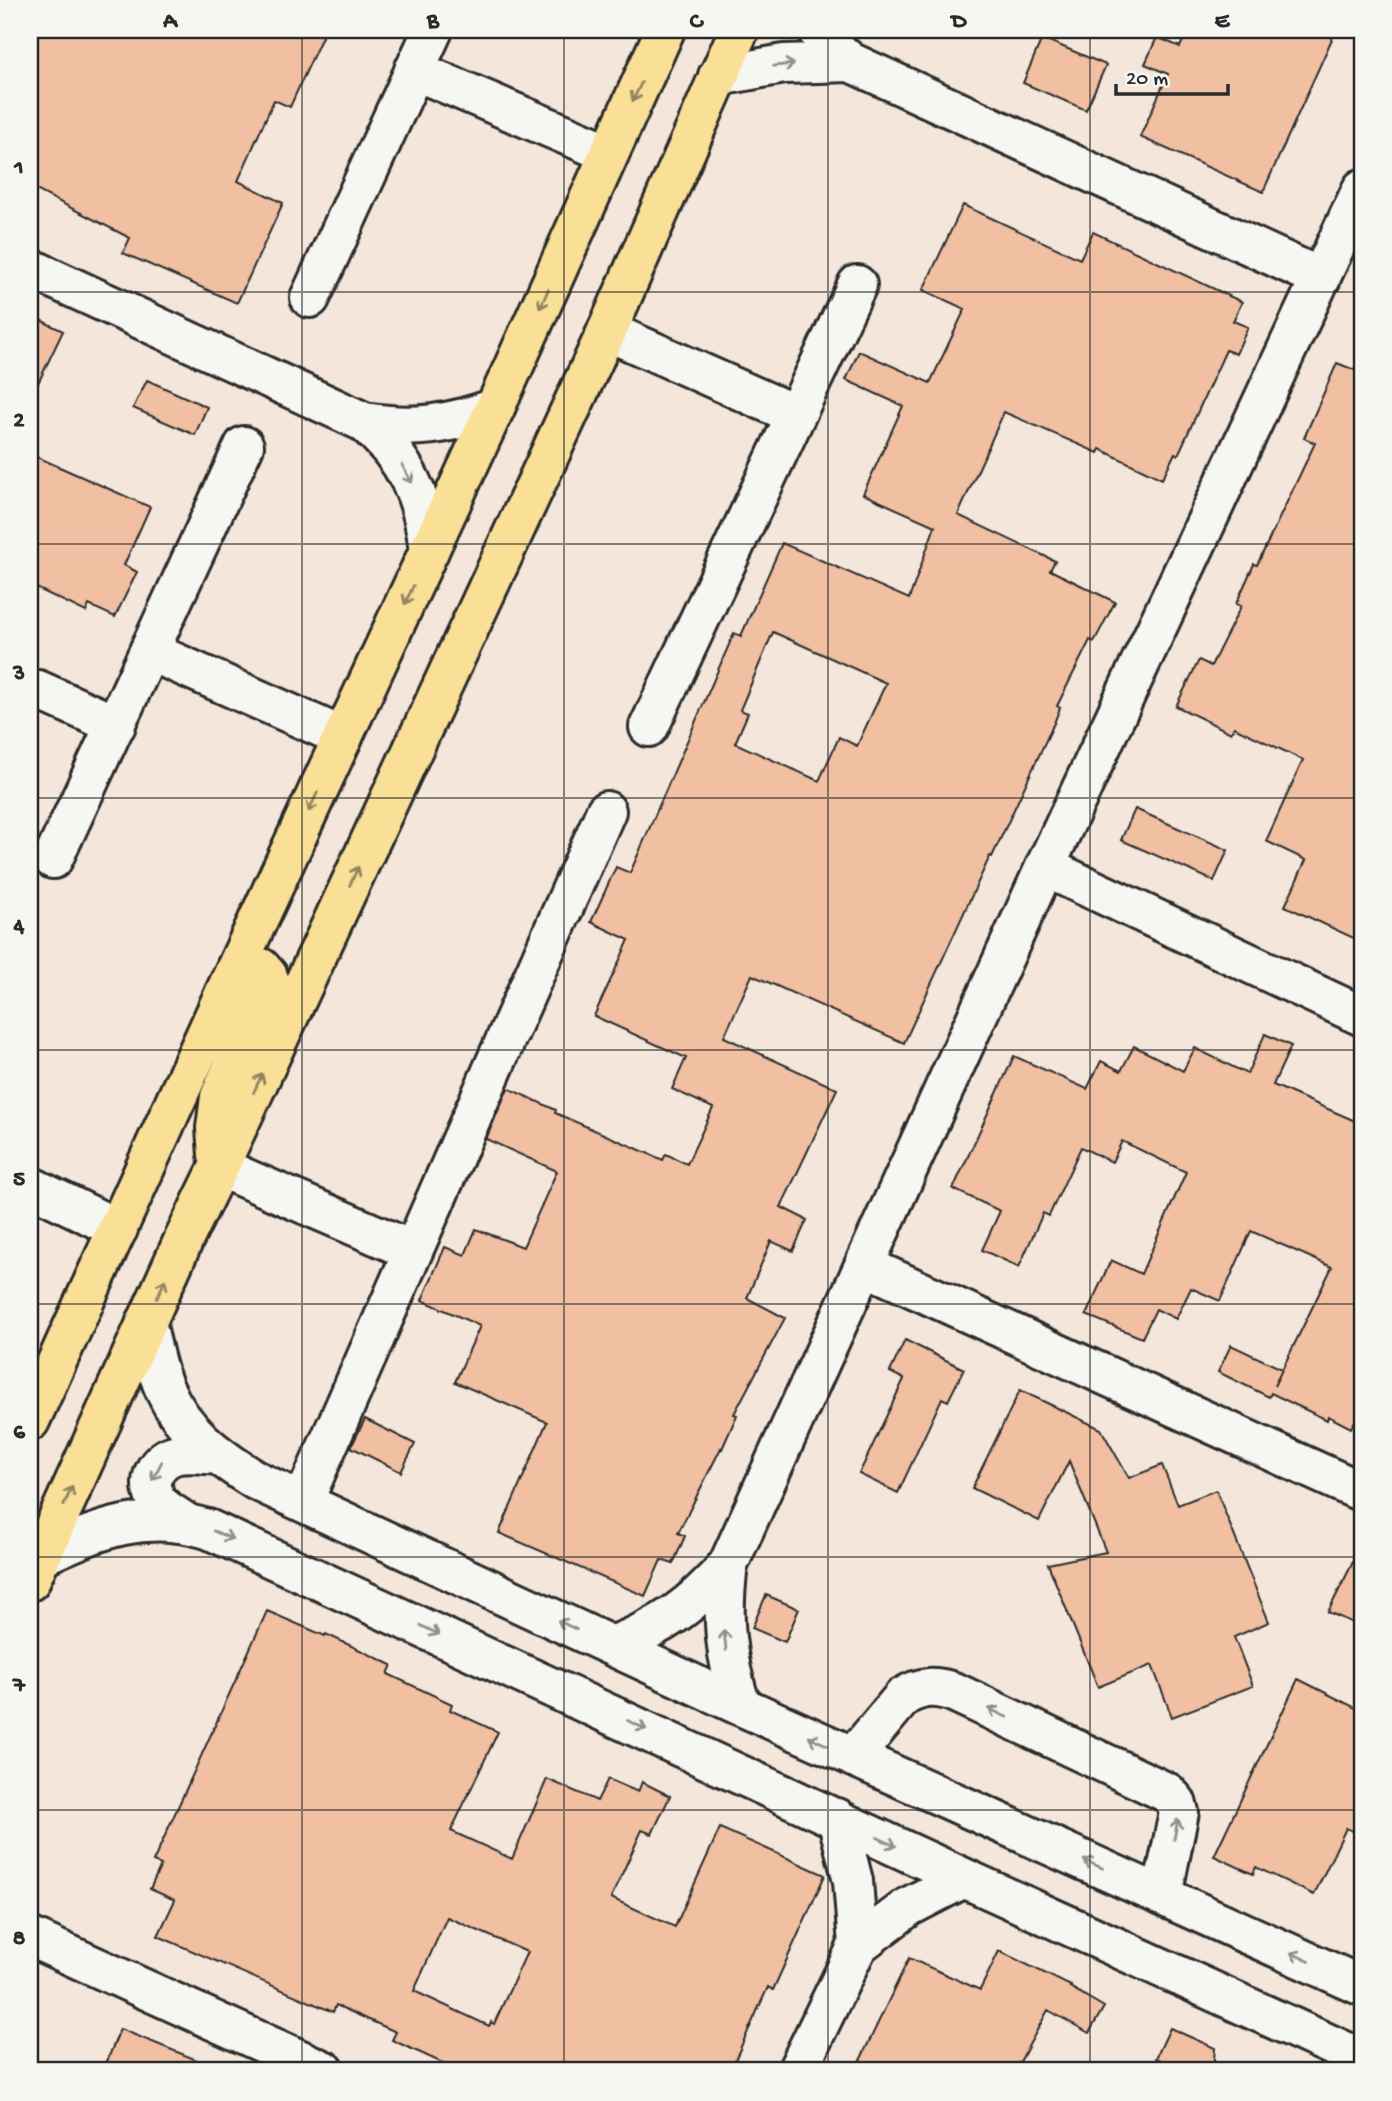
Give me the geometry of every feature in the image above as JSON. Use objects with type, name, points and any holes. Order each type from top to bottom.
[{"type":"main road","points":[[30,1421],[495,408],[665,30]]},
{"type":"main road","points":[[36,1568],[146,1322],[607,331],[739,30]]},
{"type":"main road","points":[[219,1167],[216,1113],[220,1097],[269,982],[268,976],[261,968],[236,968]]},
{"type":"street","points":[[310,298],[433,30]]},
{"type":"street","points":[[817,30],[850,62],[1321,278]]},
{"type":"street","points":[[718,76],[784,64],[850,62]]},
{"type":"street","points":[[414,70],[609,153]]},
{"type":"street","points":[[741,1706],[732,1679],[725,1641],[724,1594],[728,1565],[1045,867],[1362,189]]},
{"type":"street","points":[[30,268],[364,422],[418,427],[444,424],[495,408]]},
{"type":"street","points":[[649,726],[857,285]]},
{"type":"street","points":[[607,331],[796,415]]},
{"type":"street","points":[[364,422],[398,458],[411,479],[424,514],[429,551]]},
{"type":"street","points":[[53,859],[244,446]]},
{"type":"street","points":[[149,651],[343,737]]},
{"type":"street","points":[[38,690],[116,725]]},
{"type":"street","points":[[303,1502],[606,811]]},
{"type":"street","points":[[1045,867],[1362,1016]]},
{"type":"street","points":[[219,1167],[413,1251]]},
{"type":"street","points":[[30,1186],[118,1228]]},
{"type":"street","points":[[865,1266],[1362,1492]]},
{"type":"street","points":[[146,1322],[165,1390],[183,1422],[217,1455],[255,1480],[741,1706],[1362,1986]]},
{"type":"street","points":[[217,1455],[178,1454],[164,1459],[155,1470],[151,1484],[155,1498],[185,1522],[228,1537],[1362,2059]]},
{"type":"street","points":[[36,1568],[100,1530],[126,1523],[185,1522]]},
{"type":"street","points":[[612,1646],[646,1633],[676,1615],[704,1592],[728,1565]]},
{"type":"street","points":[[853,1757],[903,1697],[913,1691],[934,1687],[956,1693],[1168,1793],[1179,1812],[1162,1896]]},
{"type":"street","points":[[837,1818],[853,1881],[858,1945]]},
{"type":"street","points":[[797,2071],[858,1945],[908,1907],[964,1878]]},
{"type":"street","points":[[30,1937],[325,2071]]},
{"type":"building","points":[[30,30],[325,30],[290,107],[274,100],[238,181],[283,203],[237,303],[123,253],[130,238],[30,187]]},
{"type":"building","points":[[1188,30],[1336,30],[1263,192],[1140,137],[1168,74],[1145,64],[1157,37],[1180,47]]},
{"type":"building","points":[[1042,38],[1106,65],[1086,110],[1023,83]]},
{"type":"building","points":[[963,205],[1080,259],[1093,232],[1242,302],[1233,321],[1248,327],[1236,354],[1226,350],[1178,455],[1175,453],[1162,479],[1100,449],[1098,453],[1004,412],[958,515],[1055,561],[1050,570],[1115,602],[1094,642],[1090,640],[1057,706],[1060,708],[1054,723],[904,1043],[752,975],[724,1037],[837,1089],[781,1207],[807,1220],[793,1251],[771,1241],[747,1298],[785,1318],[734,1414],[737,1415],[722,1449],[678,1533],[685,1536],[673,1564],[661,1560],[645,1596],[499,1533],[547,1422],[455,1382],[480,1326],[422,1300],[445,1247],[465,1255],[476,1229],[523,1247],[557,1171],[486,1139],[508,1088],[556,1110],[555,1113],[663,1160],[666,1154],[687,1164],[713,1108],[672,1089],[686,1058],[594,1016],[629,940],[591,922],[616,867],[630,873],[734,633],[741,636],[782,543],[909,599],[935,526],[863,494],[903,406],[846,380],[859,351],[930,383],[965,309],[923,290]],"holes":[[[773,632],[886,683],[857,746],[839,737],[819,781],[735,743],[748,713],[740,710]]]},
{"type":"building","points":[[30,315],[63,331],[30,400]]},
{"type":"building","points":[[1337,363],[1362,373],[1362,793],[1353,814],[1362,818],[1362,942],[1285,906],[1306,860],[1266,841],[1303,760],[1234,727],[1231,733],[1176,706],[1199,660],[1211,666],[1241,606],[1236,604],[1254,564],[1257,565],[1315,443],[1304,438]]},
{"type":"building","points":[[147,380],[207,407],[195,435],[133,408]]},
{"type":"building","points":[[30,454],[150,507],[124,565],[137,572],[115,617],[89,605],[86,612],[30,585]]},
{"type":"building","points":[[1135,809],[1228,850],[1214,881],[1121,840]]},
{"type":"building","points":[[1265,1034],[1291,1046],[1273,1085],[1362,1124],[1362,1409],[1351,1428],[1328,1416],[1327,1420],[1271,1393],[1269,1397],[1218,1372],[1231,1345],[1282,1369],[1274,1386],[1332,1267],[1251,1231],[1220,1301],[1191,1288],[1176,1319],[1156,1309],[1142,1338],[1086,1315],[1111,1260],[1141,1274],[1186,1172],[1122,1141],[1112,1162],[1081,1147],[1049,1216],[1043,1213],[1019,1267],[982,1250],[1000,1211],[953,1189],[1014,1056],[1087,1089],[1101,1061],[1121,1071],[1134,1046],[1183,1071],[1195,1048],[1247,1074]]},
{"type":"building","points":[[905,1340],[964,1369],[948,1401],[942,1398],[898,1493],[859,1474],[904,1379],[890,1372]]},
{"type":"building","points":[[1020,1390],[1101,1429],[1129,1478],[1162,1465],[1178,1505],[1216,1490],[1269,1622],[1234,1637],[1253,1686],[1172,1717],[1152,1665],[1098,1687],[1048,1564],[1106,1552],[1069,1461],[1039,1521],[972,1488]]},
{"type":"building","points":[[365,1419],[415,1444],[401,1472],[351,1447]]},
{"type":"building","points":[[1362,1544],[1362,1627],[1328,1612]]},
{"type":"building","points":[[766,1595],[799,1609],[785,1642],[752,1628]]},
{"type":"building","points":[[267,1611],[325,1636],[326,1634],[392,1665],[388,1674],[452,1704],[450,1710],[498,1732],[451,1831],[512,1859],[547,1779],[597,1801],[608,1779],[638,1792],[642,1782],[670,1796],[652,1834],[642,1830],[611,1898],[675,1927],[720,1828],[825,1875],[773,1990],[768,1987],[730,2071],[460,2071],[392,2040],[396,2032],[336,2005],[333,2012],[158,1936],[175,1900],[150,1889],[161,1865],[153,1862]],"holes":[[[447,1917],[527,1952],[494,2024],[491,2022],[489,2026],[414,1991]]]},
{"type":"building","points":[[1298,1679],[1362,1711],[1362,1835],[1346,1828],[1314,1895],[1256,1867],[1253,1874],[1214,1856]]},
{"type":"building","points":[[999,1951],[1071,1986],[1104,2007],[1089,2033],[1048,2010],[1015,2071],[855,2071],[909,1958],[980,1990]]},
{"type":"building","points":[[1170,2028],[1215,2048],[1213,2071],[1185,2071],[1156,2058]]},
{"type":"building","points":[[120,2029],[222,2070],[103,2071]]}]
